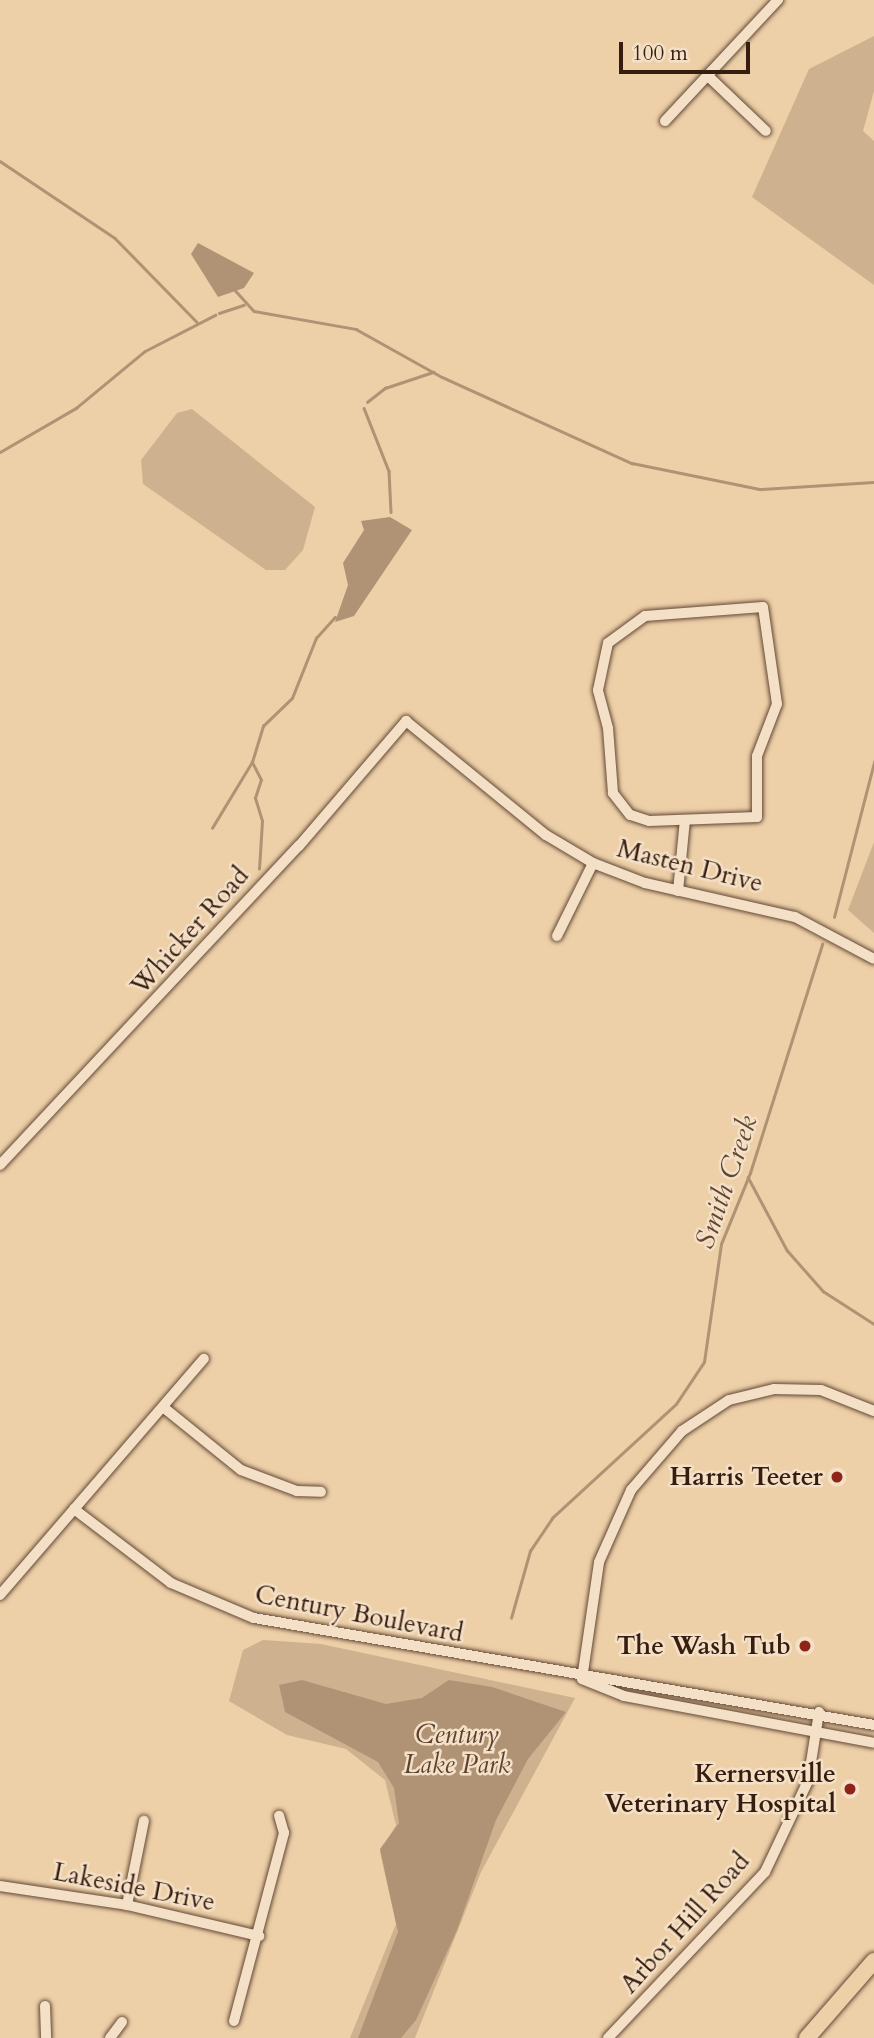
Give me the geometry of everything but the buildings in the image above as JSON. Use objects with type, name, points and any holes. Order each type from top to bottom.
[{"type":"highway","points":[[807,2038],[874,1961]]},
{"type":"street","points":[[665,121],[778,0]]},
{"type":"street","points":[[707,75],[766,131]]},
{"type":"street","points":[[763,607],[777,704],[757,756],[757,817],[685,820],[638,819],[617,802],[598,690],[603,654],[623,627],[645,616],[763,607]]},
{"type":"street","name":"Masten Drive","points":[[406,721],[539,829],[593,863],[678,891],[795,917],[874,959]]},
{"type":"street","name":"Whicker Road","points":[[0,1166],[263,886],[406,721]]},
{"type":"street","points":[[678,891],[685,820]]},
{"type":"street","points":[[557,936],[593,863]]},
{"type":"street","points":[[0,1595],[204,1359]]},
{"type":"street","points":[[582,1679],[599,1562],[631,1490],[682,1431],[729,1400],[774,1389],[821,1390],[874,1411]]},
{"type":"street","points":[[163,1407],[241,1469],[297,1491],[321,1492]]},
{"type":"street","name":"Century Boulevard","points":[[74,1509],[151,1571],[243,1615],[582,1679],[667,1685],[819,1712],[874,1725]]},
{"type":"street","name":"Century Boulevard","points":[[582,1679],[597,1689],[820,1730],[874,1743]]},
{"type":"street","points":[[662,1702],[667,1685]]},
{"type":"street","name":"Arbor Hill Road","points":[[608,2038],[765,1872],[794,1819],[820,1730],[819,1712]]},
{"type":"street","points":[[234,2021],[259,1936],[284,1833],[279,1816]]},
{"type":"street","points":[[127,1905],[144,1821]]},
{"type":"street","name":"Lakeside Drive","points":[[0,1886],[127,1905],[259,1936]]},
{"type":"street","points":[[45,2006],[46,2038]]},
{"type":"street","points":[[110,2038],[122,2022]]},
{"type":"green space","points":[[874,36],[874,91],[863,131],[874,141],[874,285],[752,197],[809,69]]},
{"type":"green space","points":[[192,409],[315,507],[303,550],[285,570],[266,570],[143,484],[141,460],[177,413]]},
{"type":"green space","points":[[874,842],[874,933],[848,910]]},
{"type":"green space","name":"Century Lake Park","points":[[263,1640],[321,1644],[575,1698],[481,1872],[415,2038],[350,2038],[396,1924],[380,1852],[396,1825],[385,1780],[346,1749],[287,1735],[229,1701],[243,1650]]},
{"type":"shaded area","points":[[198,243],[254,273],[244,288],[218,297],[191,254]]},
{"type":"shaded area","points":[[390,517],[412,530],[354,616],[335,622],[348,585],[343,563],[364,530],[361,521]]},
{"type":"shaded area","name":"Century Lake Park","points":[[302,1680],[386,1704],[422,1698],[449,1680],[492,1687],[566,1712],[528,1759],[496,1820],[457,1930],[416,2020],[401,2038],[358,2038],[398,1932],[380,1849],[399,1823],[394,1788],[378,1762],[285,1712],[279,1685]]},
{"type":"waterway","points":[[0,161],[115,238],[197,322]]},
{"type":"waterway","points":[[235,290],[254,311],[356,329],[442,377],[632,463],[760,489],[874,482]]},
{"type":"waterway","points":[[219,313],[244,305]]},
{"type":"waterway","points":[[0,452],[76,408],[145,351],[215,315]]},
{"type":"waterway","points":[[367,402],[385,388],[433,372]]},
{"type":"waterway","points":[[364,408],[389,471],[391,512]]},
{"type":"waterway","points":[[259,869],[262,821],[255,798],[261,780],[252,762],[263,726],[292,698],[316,638],[335,617]]},
{"type":"waterway","points":[[212,828],[252,762]]},
{"type":"waterway","name":"Smith Creek","points":[[834,917],[874,762]]},
{"type":"waterway","name":"Smith Creek","points":[[511,1618],[530,1551],[552,1518],[676,1404],[704,1362],[721,1244],[750,1173],[822,944]]},
{"type":"waterway","points":[[748,1177],[787,1250],[823,1291],[874,1324]]},
{"type":"place","name":"Harris Teeter","points":[[837,1477]]},
{"type":"place","name":"The Wash Tub","points":[[805,1646]]},
{"type":"place","name":"Kernersville Veterinary Hospital","points":[[850,1789]]}]
